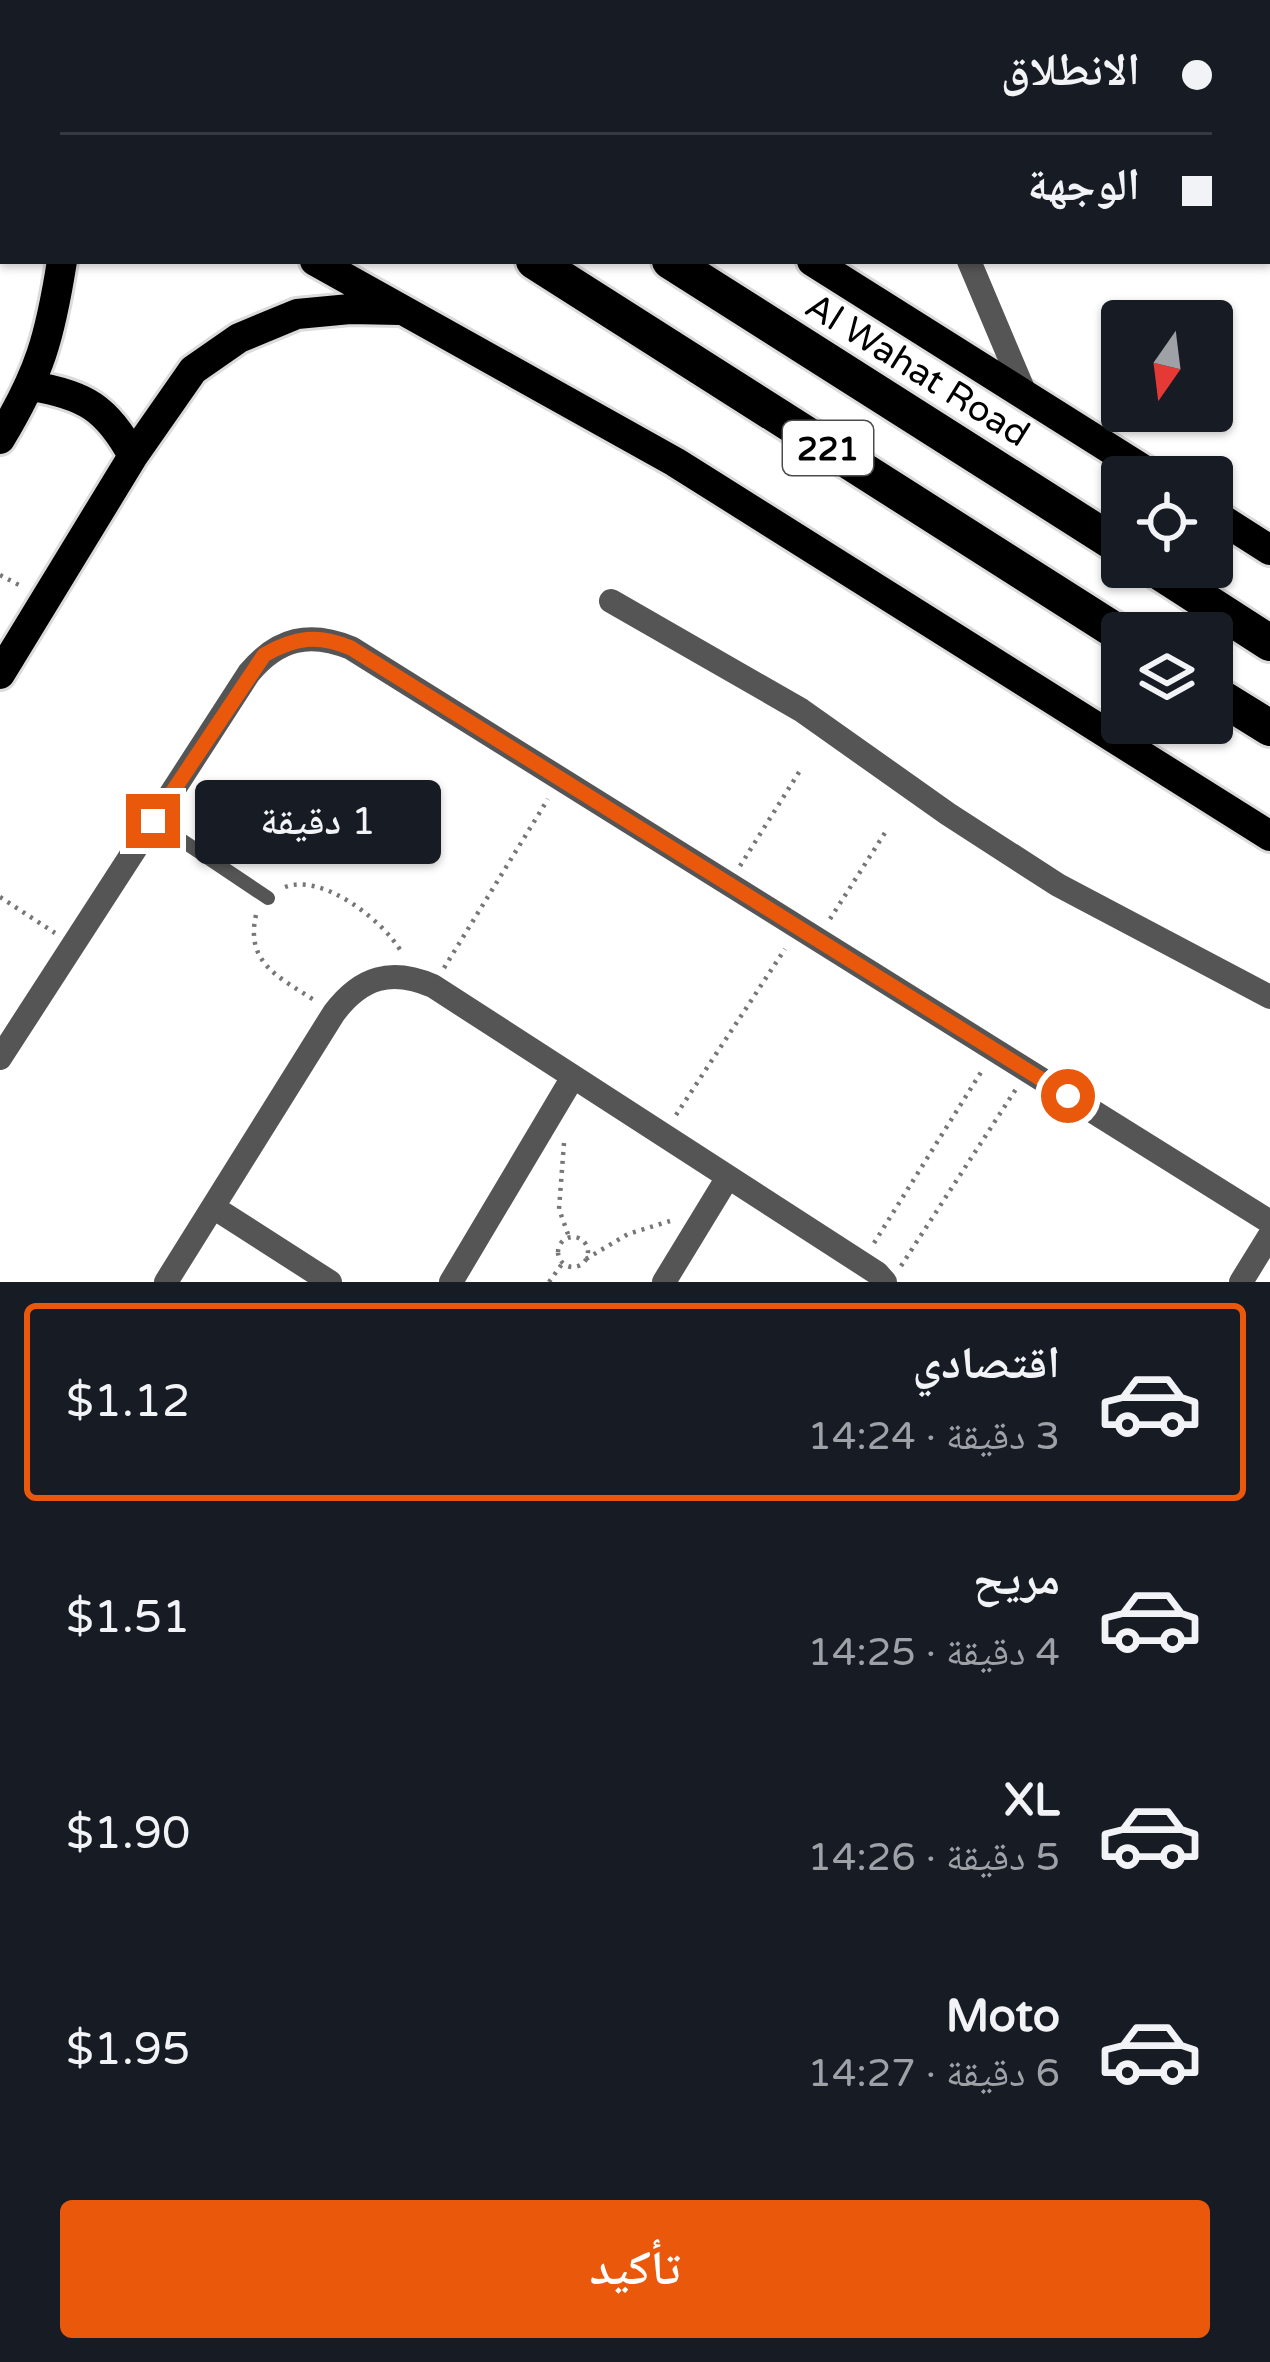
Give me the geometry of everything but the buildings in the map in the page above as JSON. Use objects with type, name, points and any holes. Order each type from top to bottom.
[{"type":"highway","name":"221","points":[[538,264],[1101,621]]},
{"type":"highway","name":"Al Wahat Road","points":[[675,264],[1101,535]]},
{"type":"highway","points":[[1184,588],[1270,644]]},
{"type":"highway","points":[[1233,705],[1270,728]]},
{"type":"main road","points":[[0,439],[44,356],[61,264]]},
{"type":"main road","points":[[321,264],[675,462],[1270,836]]},
{"type":"main road","points":[[817,264],[1122,456]]},
{"type":"main road","points":[[0,674],[133,456],[193,370],[238,338],[297,314],[408,310]]},
{"type":"main road","points":[[32,386],[90,403],[108,416],[133,456]]},
{"type":"main road","points":[[1233,526],[1270,550]]},
{"type":"street","points":[[970,264],[1026,396]]},
{"type":"street","points":[[611,601],[801,710],[1058,885],[1270,997]]},
{"type":"street","points":[[0,1058],[264,655],[307,637],[329,639],[351,648],[1270,1222]]},
{"type":"street","points":[[166,1282],[334,1013],[355,988],[393,974],[423,982],[862,1263],[892,1275]]},
{"type":"street","points":[[452,1282],[573,1077]]},
{"type":"street","points":[[664,1282],[728,1177]]},
{"type":"street","points":[[213,1207],[330,1282]]},
{"type":"street","points":[[1241,1282],[1270,1235]]},
{"type":"lane","points":[[153,821],[268,898]]},
{"type":"path","points":[[729,884],[801,769]]},
{"type":"path","points":[[334,1013],[264,967],[252,932],[268,898],[292,884],[321,886],[385,928],[423,982],[561,779]]},
{"type":"path","points":[[663,1135],[888,828]]},
{"type":"path","points":[[0,897],[73,945]]},
{"type":"path","points":[[862,1263],[995,1050]]},
{"type":"path","points":[[892,1275],[1028,1070]]},
{"type":"path","points":[[558,1102],[564,1143],[559,1210],[569,1237]]},
{"type":"path","points":[[562,1264],[579,1267],[642,1228],[672,1221],[699,1224]]},
{"type":"path","points":[[569,1237],[584,1241],[586,1259]]},
{"type":"path","points":[[549,1282],[562,1264],[559,1249],[569,1237]]},
{"type":"route","points":[[153,821],[264,655],[307,637],[329,639],[351,648],[1068,1096]]}]
